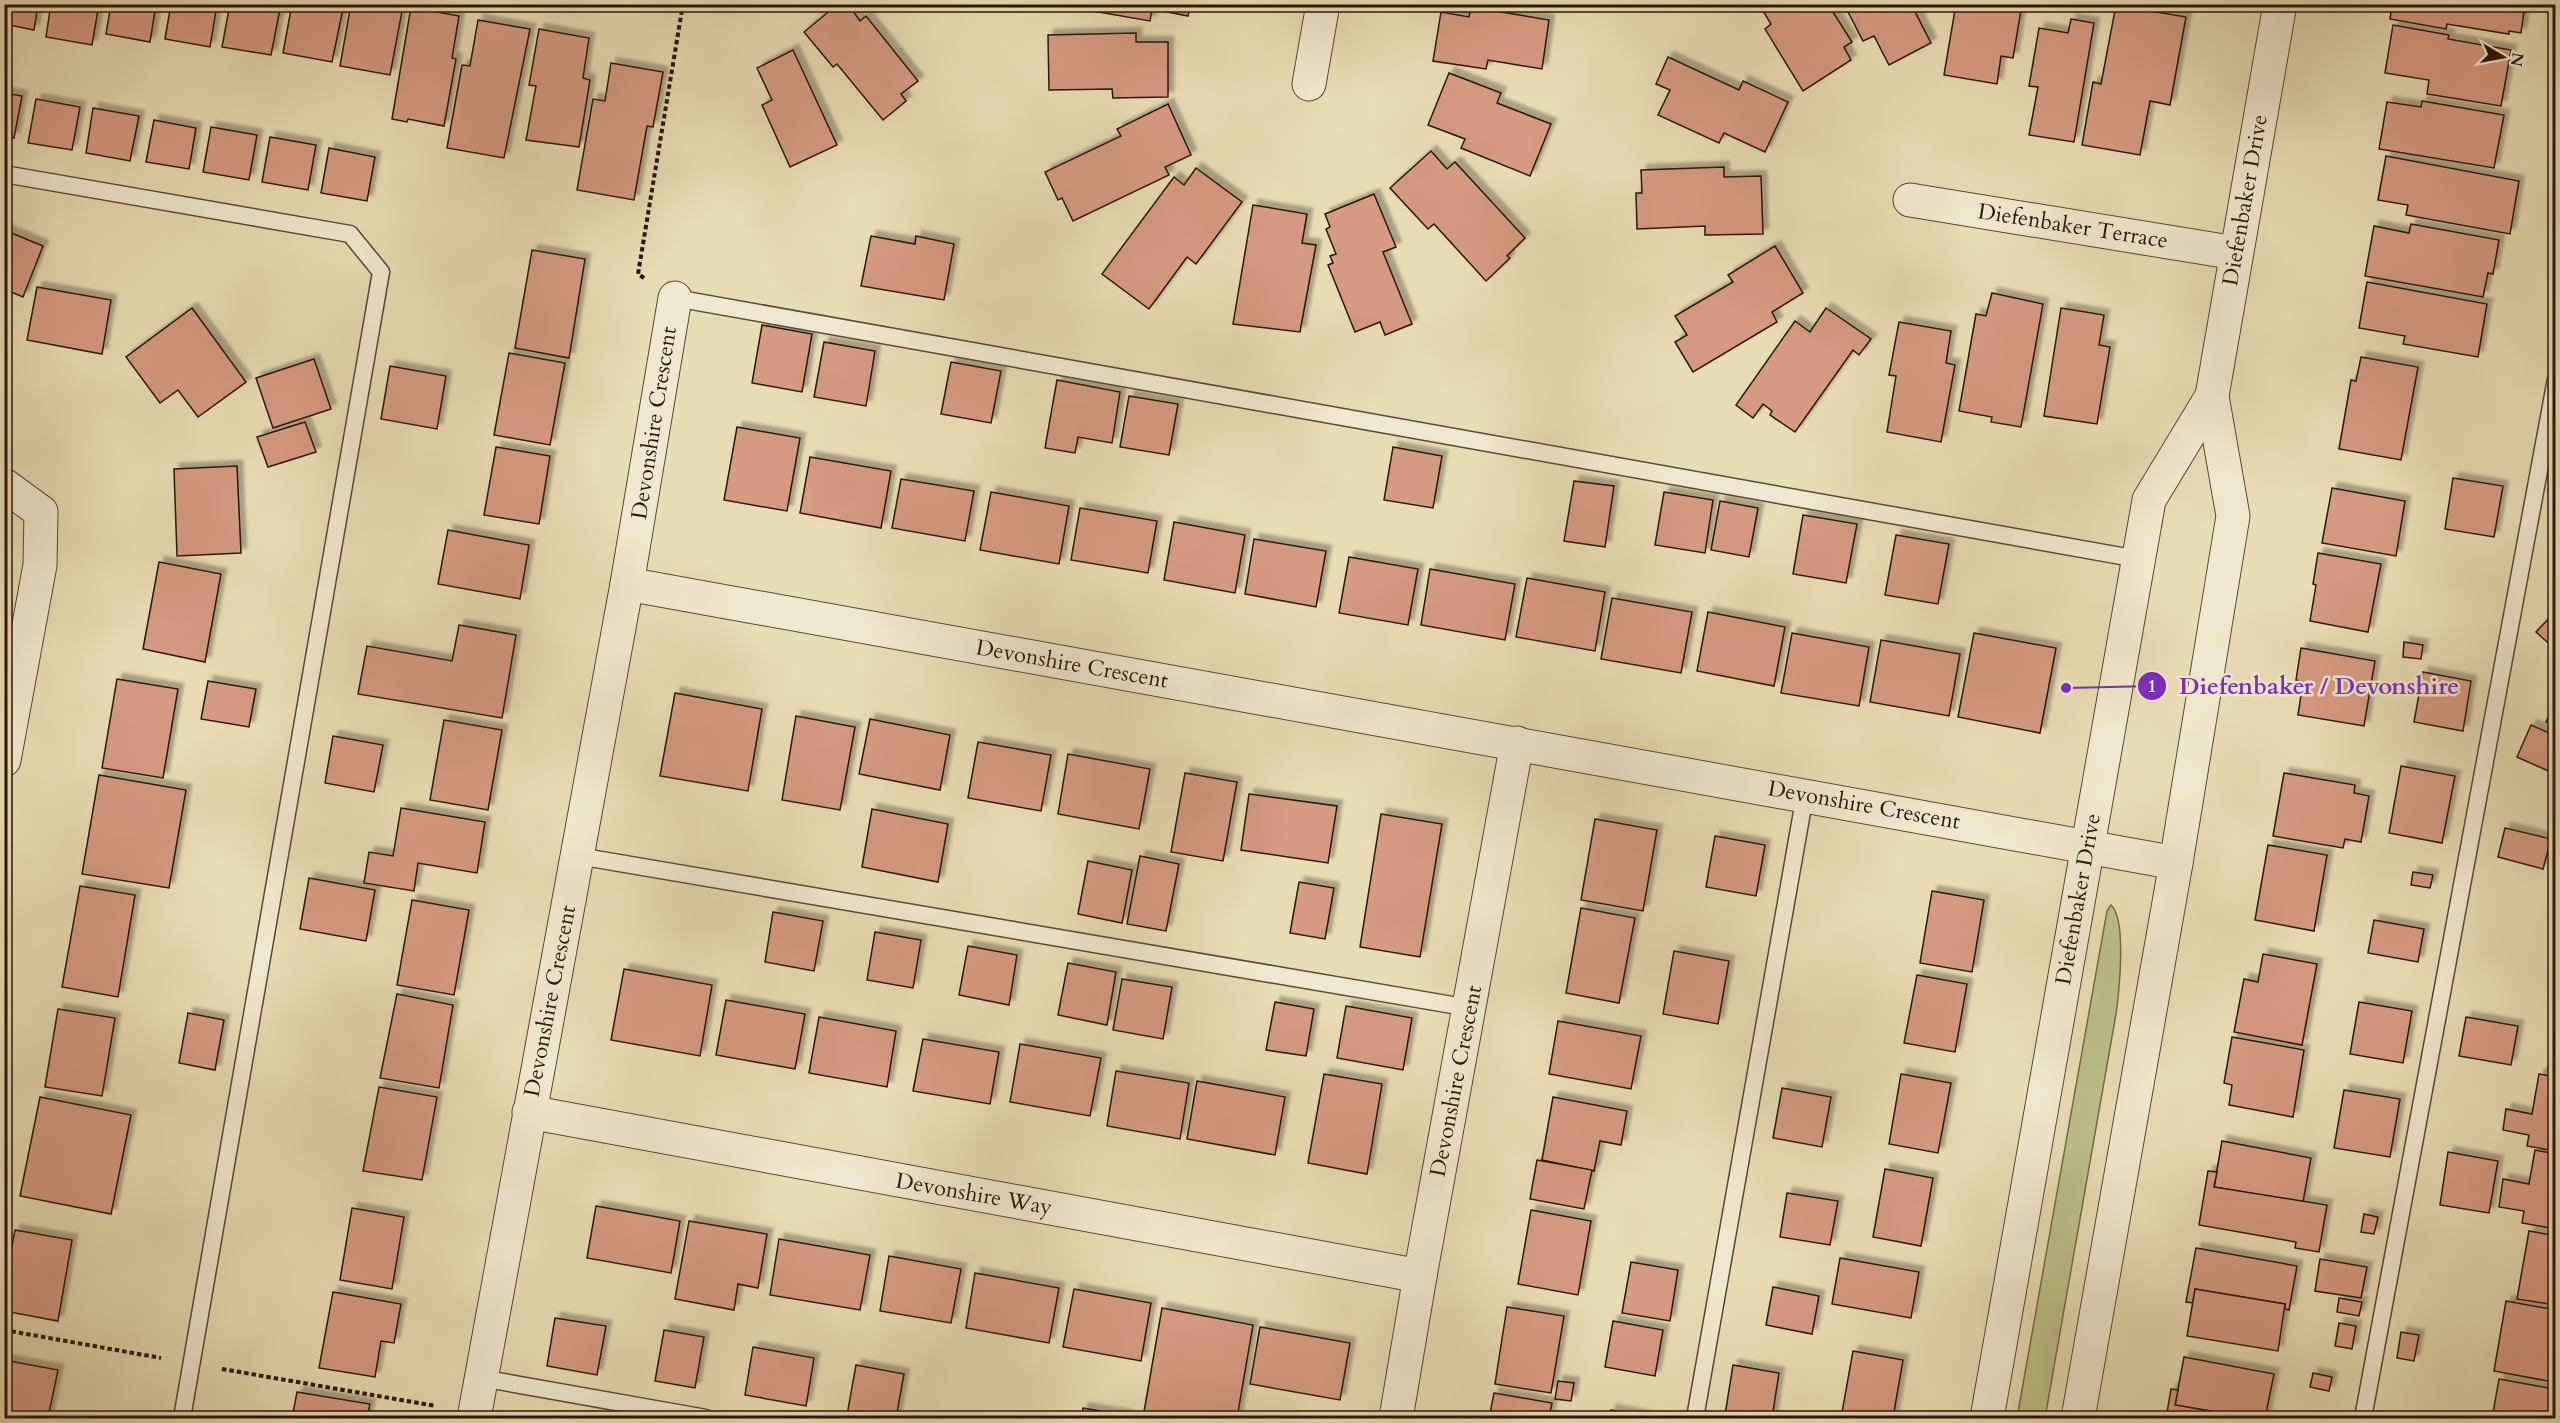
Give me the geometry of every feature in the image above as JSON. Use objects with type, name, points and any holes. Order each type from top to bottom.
[{"type":"street","points":[[1309,84],[1323,4]]},
{"type":"street","name":"Diefenbaker Drive","points":[[2078,1419],[2176,863],[2234,516],[2212,396],[2280,4]]},
{"type":"street","name":"Diefenbaker Terrace","points":[[1910,200],[2236,253]]},
{"type":"street","name":"Devonshire Crescent","points":[[474,1419],[627,584],[675,298]]},
{"type":"street","name":"Diefenbaker Drive","points":[[1987,1419],[2149,500],[2212,396]]},
{"type":"street","points":[[4,485],[41,512],[40,565],[4,760]]},
{"type":"street","name":"Devonshire Crescent","points":[[627,584],[2087,845],[2176,863]]},
{"type":"street","name":"Devonshire Crescent","points":[[1396,1419],[1517,743]]},
{"type":"street","name":"Devonshire Way","points":[[529,1112],[1420,1276]]},
{"type":"lane","points":[[4,174],[350,234],[381,272],[182,1419]]},
{"type":"lane","points":[[675,298],[2138,559]]},
{"type":"lane","points":[[2363,1419],[2551,432],[2556,380]]},
{"type":"lane","points":[[1695,1419],[1804,795]]},
{"type":"lane","points":[[578,856],[1470,1008]]},
{"type":"lane","points":[[482,1378],[706,1419]]},
{"type":"path","points":[[675,298],[638,274],[681,27],[683,4]]},
{"type":"green space","points":[[2111,905],[2116,913],[2120,940],[2120,974],[2116,1014],[2045,1418],[2017,1418],[2107,911]]},
{"type":"building","points":[[4,4],[38,4],[34,30],[4,24]]},
{"type":"building","points":[[51,4],[99,4],[92,45],[46,37]]},
{"type":"building","points":[[111,4],[156,4],[150,42],[106,34]]},
{"type":"building","points":[[171,4],[217,4],[210,47],[165,39]]},
{"type":"building","points":[[230,4],[281,4],[271,55],[222,47]]},
{"type":"building","points":[[292,4],[344,4],[332,62],[283,53]]},
{"type":"building","points":[[351,4],[403,6],[390,75],[340,66]]},
{"type":"building","points":[[838,4],[848,4],[860,21],[866,16],[918,81],[901,94],[906,101],[883,120],[837,64],[833,67],[804,32]]},
{"type":"building","points":[[1076,4],[1190,4],[1188,16],[1152,9],[1150,21],[1075,8]]},
{"type":"building","points":[[1759,4],[1828,4],[1852,42],[1844,47],[1851,60],[1803,91],[1765,29],[1771,24]]},
{"type":"building","points":[[1844,4],[1911,4],[1931,43],[1889,65],[1874,36],[1863,41]]},
{"type":"building","points":[[1956,4],[2022,4],[2013,58],[2001,56],[1997,84],[1944,75]]},
{"type":"building","points":[[2392,4],[2519,4],[2518,10],[2524,11],[2521,33],[2509,31],[2509,34],[2447,24],[2446,29],[2390,19]]},
{"type":"building","points":[[2116,5],[2186,17],[2170,105],[2150,101],[2140,155],[2082,145],[2093,82],[2101,84]]},
{"type":"building","points":[[411,7],[459,16],[452,58],[456,59],[444,126],[408,119],[407,122],[392,119]]},
{"type":"building","points":[[1471,7],[1549,20],[1542,69],[1488,60],[1486,69],[1433,61],[1441,12],[1469,17]]},
{"type":"building","points":[[2071,19],[2094,23],[2074,142],[2029,135],[2038,87],[2029,86],[2039,28],[2068,33]]},
{"type":"building","points":[[478,20],[530,29],[504,158],[447,148],[462,65],[470,66]]},
{"type":"building","points":[[2393,25],[2449,35],[2448,39],[2511,50],[2501,106],[2427,94],[2429,80],[2385,73]]},
{"type":"building","points":[[539,29],[589,38],[583,78],[590,80],[579,147],[526,140],[536,86],[529,85]]},
{"type":"building","points":[[1136,33],[1136,42],[1168,42],[1168,97],[1113,98],[1112,89],[1049,90],[1048,35]]},
{"type":"building","points":[[793,50],[837,145],[790,167],[762,105],[772,100],[757,68]]},
{"type":"building","points":[[1668,57],[1739,90],[1743,81],[1788,102],[1765,152],[1724,133],[1719,143],[1658,115],[1670,90],[1656,84]]},
{"type":"building","points":[[611,63],[663,72],[653,127],[647,126],[634,200],[577,190],[593,99],[605,101]]},
{"type":"building","points":[[1449,73],[1501,93],[1497,103],[1551,124],[1530,176],[1461,148],[1465,139],[1428,125]]},
{"type":"building","points":[[4,93],[22,96],[14,138],[4,136]]},
{"type":"building","points":[[36,99],[80,107],[72,150],[28,143]]},
{"type":"building","points":[[2422,101],[2504,115],[2494,168],[2379,149],[2387,102],[2421,107]]},
{"type":"building","points":[[1168,104],[1191,155],[1165,167],[1169,175],[1073,221],[1062,198],[1058,200],[1045,172],[1121,136],[1117,129]]},
{"type":"building","points":[[93,108],[139,116],[130,161],[86,153]]},
{"type":"building","points":[[154,120],[196,128],[189,169],[146,162]]},
{"type":"building","points":[[211,127],[257,135],[249,180],[203,172]]},
{"type":"building","points":[[270,137],[316,145],[308,190],[262,182]]},
{"type":"building","points":[[329,148],[375,157],[367,201],[321,193]]},
{"type":"building","points":[[1431,151],[1447,169],[1455,162],[1525,238],[1507,256],[1510,258],[1486,281],[1434,224],[1428,229],[1390,188]]},
{"type":"building","points":[[2386,156],[2519,181],[2510,234],[2406,215],[2408,205],[2378,200]]},
{"type":"building","points":[[1724,167],[1724,177],[1761,176],[1763,234],[1705,235],[1705,226],[1637,229],[1636,193],[1642,193],[1641,170]]},
{"type":"building","points":[[1196,168],[1242,202],[1196,264],[1187,257],[1149,309],[1102,274],[1174,177],[1184,185]]},
{"type":"building","points":[[1374,194],[1396,247],[1383,252],[1412,324],[1385,335],[1380,322],[1355,332],[1328,265],[1333,263],[1330,256],[1336,254],[1326,229],[1330,227],[1325,214]]},
{"type":"building","points":[[1253,205],[1307,214],[1302,243],[1316,245],[1300,332],[1233,324]]},
{"type":"building","points":[[2411,224],[2499,240],[2493,274],[2488,273],[2483,297],[2365,276],[2374,226],[2409,233]]},
{"type":"building","points":[[4,230],[43,246],[23,297],[4,289]]},
{"type":"building","points":[[871,236],[915,244],[916,236],[954,244],[944,300],[861,286]]},
{"type":"building","points":[[1775,246],[1803,293],[1772,312],[1777,322],[1693,372],[1675,342],[1687,335],[1675,316],[1733,282],[1728,275]]},
{"type":"building","points":[[532,250],[585,259],[569,358],[515,348]]},
{"type":"building","points":[[2367,282],[2487,304],[2478,357],[2403,344],[2405,336],[2359,328]]},
{"type":"building","points":[[37,287],[111,300],[102,354],[27,340]]},
{"type":"building","points":[[1992,293],[2043,304],[2021,427],[1991,422],[1992,417],[1959,411],[1976,314],[1986,316]]},
{"type":"building","points":[[192,308],[246,382],[198,417],[178,390],[160,403],[126,357]]},
{"type":"building","points":[[1826,308],[1871,339],[1859,355],[1853,350],[1795,432],[1770,415],[1772,411],[1763,404],[1753,418],[1736,405],[1795,321],[1810,332]]},
{"type":"building","points":[[2061,308],[2104,315],[2099,345],[2110,347],[2097,424],[2044,416]]},
{"type":"building","points":[[1899,322],[1951,331],[1946,363],[1955,365],[1941,442],[1887,432],[1896,376],[1889,375]]},
{"type":"building","points":[[762,325],[812,334],[802,392],[752,383]]},
{"type":"building","points":[[824,342],[875,351],[866,406],[814,397]]},
{"type":"building","points":[[509,353],[565,363],[550,445],[494,435]]},
{"type":"building","points":[[2361,357],[2418,367],[2401,460],[2339,449],[2351,380],[2356,381]]},
{"type":"building","points":[[314,359],[331,409],[273,428],[256,378]]},
{"type":"building","points":[[951,362],[1001,371],[991,423],[941,414]]},
{"type":"building","points":[[390,366],[446,376],[437,429],[381,419]]},
{"type":"building","points":[[1057,380],[1120,392],[1112,443],[1078,437],[1075,453],[1045,448]]},
{"type":"building","points":[[1129,396],[1178,404],[1169,455],[1120,447]]},
{"type":"building","points":[[305,422],[316,452],[268,467],[257,437]]},
{"type":"building","points":[[737,427],[800,438],[787,511],[724,500]]},
{"type":"building","points":[[496,447],[550,456],[539,524],[484,515]]},
{"type":"building","points":[[1393,447],[1442,456],[1433,508],[1384,500]]},
{"type":"building","points":[[810,457],[891,471],[881,528],[800,513]]},
{"type":"building","points":[[237,466],[241,553],[177,556],[174,469]]},
{"type":"building","points":[[2453,478],[2503,486],[2494,537],[2445,529]]},
{"type":"building","points":[[901,479],[974,491],[965,541],[892,528]]},
{"type":"building","points":[[1574,481],[1614,486],[1605,547],[1564,541]]},
{"type":"building","points":[[2332,488],[2405,501],[2396,556],[2322,543]]},
{"type":"building","points":[[991,492],[1069,506],[1059,564],[980,550]]},
{"type":"building","points":[[1664,492],[1713,500],[1705,553],[1655,545]]},
{"type":"building","points":[[1720,501],[1758,508],[1749,557],[1711,550]]},
{"type":"building","points":[[1080,508],[1157,521],[1148,573],[1071,560]]},
{"type":"building","points":[[1803,515],[1857,524],[1846,583],[1793,574]]},
{"type":"building","points":[[1174,522],[1245,535],[1235,593],[1164,580]]},
{"type":"building","points":[[448,530],[529,545],[520,599],[438,584]]},
{"type":"building","points":[[1896,535],[1949,544],[1938,604],[1885,595]]},
{"type":"building","points":[[1254,539],[1326,551],[1316,607],[1245,594]]},
{"type":"building","points":[[2318,553],[2381,564],[2368,632],[2310,621]]},
{"type":"building","points":[[1349,557],[1418,569],[1408,625],[1339,613]]},
{"type":"building","points":[[159,562],[221,574],[205,662],[143,649]]},
{"type":"building","points":[[1430,569],[1515,584],[1505,640],[1421,625]]},
{"type":"building","points":[[1527,578],[1605,592],[1595,651],[1516,637]]},
{"type":"building","points":[[1612,598],[1692,612],[1681,673],[1601,659]]},
{"type":"building","points":[[2556,611],[2556,650],[2536,632]]},
{"type":"building","points":[[1708,612],[1785,627],[1774,686],[1697,671]]},
{"type":"building","points":[[459,625],[516,635],[502,718],[358,694],[367,646],[452,661]]},
{"type":"building","points":[[1792,633],[1869,647],[1859,706],[1781,693]]},
{"type":"building","points":[[1974,633],[2056,648],[2040,733],[1958,717]]},
{"type":"building","points":[[1881,640],[1960,654],[1949,716],[1870,702]]},
{"type":"building","points":[[2404,642],[2423,645],[2421,659],[2403,657]]},
{"type":"building","points":[[2301,648],[2375,661],[2364,726],[2298,715],[2303,682],[2296,680]]},
{"type":"building","points":[[2423,672],[2471,681],[2463,731],[2414,722]]},
{"type":"building","points":[[117,679],[178,689],[163,778],[102,768]]},
{"type":"building","points":[[208,681],[256,689],[249,727],[201,719]]},
{"type":"building","points":[[675,693],[762,709],[748,791],[660,776]]},
{"type":"building","points":[[2556,699],[2556,726],[2546,722]]},
{"type":"building","points":[[796,716],[855,727],[840,810],[782,800]]},
{"type":"building","points":[[870,719],[950,735],[940,790],[859,774]]},
{"type":"building","points":[[444,720],[502,730],[488,810],[430,800]]},
{"type":"building","points":[[2531,725],[2556,736],[2555,774],[2517,757]]},
{"type":"building","points":[[333,736],[383,745],[374,792],[325,783]]},
{"type":"building","points":[[978,742],[1051,755],[1041,811],[968,798]]},
{"type":"building","points":[[1068,754],[1150,769],[1139,829],[1058,814]]},
{"type":"building","points":[[2401,766],[2455,776],[2442,843],[2389,833]]},
{"type":"building","points":[[1185,773],[1237,782],[1223,861],[1171,852]]},
{"type":"building","points":[[2284,773],[2355,785],[2354,793],[2369,796],[2361,842],[2345,839],[2343,848],[2273,836]]},
{"type":"building","points":[[99,775],[186,790],[169,888],[82,874]]},
{"type":"building","points":[[1249,794],[1337,806],[1328,863],[1241,850]]},
{"type":"building","points":[[401,808],[485,822],[477,873],[418,863],[414,891],[364,883],[369,852],[393,856]]},
{"type":"building","points":[[872,809],[948,824],[938,882],[862,867]]},
{"type":"building","points":[[1381,814],[1442,824],[1420,957],[1360,947]]},
{"type":"building","points":[[1595,819],[1657,830],[1643,911],[1581,900]]},
{"type":"building","points":[[2505,828],[2551,839],[2543,869],[2498,857]]},
{"type":"building","points":[[1715,836],[1765,845],[1756,896],[1706,887]]},
{"type":"building","points":[[2268,845],[2327,855],[2314,931],[2255,920]]},
{"type":"building","points":[[1140,856],[1179,864],[1166,931],[1127,924]]},
{"type":"building","points":[[1088,861],[1132,870],[1122,923],[1078,914]]},
{"type":"building","points":[[2413,872],[2433,875],[2430,888],[2411,885]]},
{"type":"building","points":[[309,878],[375,890],[366,941],[300,929]]},
{"type":"building","points":[[1299,882],[1334,888],[1325,939],[1290,933]]},
{"type":"building","points":[[80,886],[135,895],[118,997],[62,987]]},
{"type":"building","points":[[1932,891],[1984,900],[1972,972],[1920,963]]},
{"type":"building","points":[[412,900],[469,910],[454,995],[397,985]]},
{"type":"building","points":[[1581,908],[1635,918],[1619,1003],[1566,993]]},
{"type":"building","points":[[773,912],[823,921],[814,971],[765,962]]},
{"type":"building","points":[[2374,920],[2424,929],[2418,962],[2368,953]]},
{"type":"building","points":[[875,932],[921,940],[913,988],[867,980]]},
{"type":"building","points":[[968,946],[1017,955],[1009,1005],[959,995]]},
{"type":"building","points":[[1674,951],[1729,961],[1718,1024],[1663,1014]]},
{"type":"building","points":[[2263,954],[2317,964],[2302,1045],[2234,1032],[2244,979],[2258,982]]},
{"type":"building","points":[[1068,963],[1116,972],[1107,1025],[1058,1015]]},
{"type":"building","points":[[624,969],[712,985],[700,1056],[611,1040]]},
{"type":"building","points":[[1917,975],[1967,984],[1955,1052],[1904,1043]]},
{"type":"building","points":[[1122,979],[1172,987],[1163,1039],[1113,1030]]},
{"type":"building","points":[[397,994],[453,1005],[439,1088],[380,1078]]},
{"type":"building","points":[[726,1000],[805,1014],[795,1069],[716,1055]]},
{"type":"building","points":[[1275,1002],[1314,1009],[1306,1056],[1266,1050]]},
{"type":"building","points":[[2359,1002],[2412,1011],[2403,1063],[2350,1054]]},
{"type":"building","points":[[1346,1006],[1412,1018],[1403,1070],[1337,1058]]},
{"type":"building","points":[[58,1009],[115,1018],[102,1096],[45,1087]]},
{"type":"building","points":[[188,1013],[224,1020],[215,1070],[179,1063]]},
{"type":"building","points":[[819,1017],[896,1031],[887,1087],[809,1073]]},
{"type":"building","points":[[2466,1017],[2518,1026],[2511,1065],[2459,1056]]},
{"type":"building","points":[[1558,1021],[1641,1036],[1631,1089],[1549,1074]]},
{"type":"building","points":[[2556,1028],[2556,1071],[2548,1069]]},
{"type":"building","points":[[2232,1037],[2304,1050],[2293,1117],[2229,1105],[2232,1085],[2224,1083]]},
{"type":"building","points":[[923,1039],[999,1052],[990,1104],[913,1091]]},
{"type":"building","points":[[1020,1044],[1101,1058],[1090,1116],[1010,1102]]},
{"type":"building","points":[[1116,1071],[1189,1083],[1180,1139],[1107,1126]]},
{"type":"building","points":[[1324,1074],[1382,1084],[1367,1174],[1308,1163]]},
{"type":"building","points":[[1901,1074],[1951,1083],[1938,1153],[1889,1144]]},
{"type":"building","points":[[2539,1074],[2556,1077],[2556,1151],[2527,1146],[2529,1135],[2503,1130],[2506,1109],[2532,1114]]},
{"type":"building","points":[[1197,1081],[1285,1097],[1275,1155],[1187,1139]]},
{"type":"building","points":[[379,1087],[437,1097],[422,1180],[363,1171]]},
{"type":"building","points":[[1782,1088],[1831,1097],[1822,1147],[1773,1138]]},
{"type":"building","points":[[2344,1090],[2400,1099],[2390,1157],[2334,1148]]},
{"type":"building","points":[[40,1097],[131,1115],[111,1214],[20,1196]]},
{"type":"building","points":[[1553,1097],[1627,1111],[1621,1145],[1600,1141],[1594,1171],[1542,1160]]},
{"type":"building","points":[[2222,1141],[2311,1158],[2303,1202],[2214,1187]]},
{"type":"building","points":[[2535,1150],[2556,1154],[2556,1229],[2522,1223],[2524,1211],[2499,1207],[2503,1179],[2529,1184]]},
{"type":"building","points":[[2448,1152],[2498,1161],[2489,1213],[2440,1205]]},
{"type":"building","points":[[1537,1160],[1592,1170],[1584,1209],[1530,1199]]},
{"type":"building","points":[[1885,1169],[1933,1178],[1921,1246],[1873,1237]]},
{"type":"building","points":[[2208,1171],[2217,1172],[2214,1187],[2327,1205],[2319,1252],[2295,1248],[2296,1242],[2199,1225]]},
{"type":"building","points":[[1787,1193],[1838,1201],[1830,1245],[1780,1237]]},
{"type":"building","points":[[596,1206],[680,1221],[671,1273],[587,1258]]},
{"type":"building","points":[[352,1208],[404,1217],[392,1289],[340,1280]]},
{"type":"building","points":[[1531,1210],[1591,1221],[1578,1295],[1518,1284]]},
{"type":"building","points":[[2364,1214],[2378,1217],[2374,1234],[2361,1232]]},
{"type":"building","points":[[689,1221],[767,1234],[758,1288],[738,1284],[734,1310],[675,1299]]},
{"type":"building","points":[[15,1230],[72,1240],[58,1321],[4,1311],[4,1287]]},
{"type":"building","points":[[2529,1231],[2556,1236],[2556,1305],[2517,1299]]},
{"type":"building","points":[[779,1239],[870,1255],[860,1310],[770,1295]]},
{"type":"building","points":[[2196,1248],[2297,1266],[2289,1310],[2285,1309],[2285,1304],[2195,1289],[2193,1303],[2186,1302]]},
{"type":"building","points":[[889,1256],[961,1269],[951,1323],[880,1311]]},
{"type":"building","points":[[1840,1258],[1919,1272],[1911,1318],[1832,1304]]},
{"type":"building","points":[[2320,1259],[2367,1267],[2361,1298],[2315,1291]]},
{"type":"building","points":[[1631,1262],[1678,1270],[1670,1321],[1622,1313]]},
{"type":"building","points":[[975,1273],[1059,1288],[1049,1343],[966,1328]]},
{"type":"building","points":[[1773,1287],[1819,1296],[1812,1334],[1766,1325]]},
{"type":"building","points":[[1074,1289],[1151,1303],[1141,1361],[1063,1347]]},
{"type":"building","points":[[2195,1289],[2285,1304],[2278,1351],[2187,1336]]},
{"type":"building","points":[[333,1292],[401,1304],[394,1343],[381,1341],[375,1377],[319,1368]]},
{"type":"building","points":[[2339,1298],[2362,1302],[2359,1316],[2337,1312]]},
{"type":"building","points":[[2506,1301],[2556,1310],[2556,1369],[2553,1382],[2494,1371]]},
{"type":"building","points":[[1507,1307],[1564,1316],[1551,1393],[1495,1384]]},
{"type":"building","points":[[1162,1308],[1253,1325],[1237,1418],[1178,1418],[1144,1412]]},
{"type":"building","points":[[555,1318],[606,1326],[597,1375],[547,1366]]},
{"type":"building","points":[[1613,1321],[1663,1330],[1655,1376],[1605,1367]]},
{"type":"building","points":[[2339,1323],[2356,1326],[2352,1349],[2335,1346]]},
{"type":"building","points":[[1260,1327],[1350,1343],[1340,1400],[1250,1384]]},
{"type":"building","points":[[664,1330],[704,1337],[695,1388],[655,1381]]},
{"type":"building","points":[[2401,1332],[2419,1335],[2414,1361],[2397,1358]]},
{"type":"building","points":[[753,1347],[814,1358],[806,1406],[745,1395]]},
{"type":"building","points":[[1853,1351],[1903,1360],[1893,1418],[1841,1418]]},
{"type":"building","points":[[2184,1357],[2274,1374],[2265,1418],[2251,1418],[2175,1405]]},
{"type":"building","points":[[4,1360],[58,1370],[48,1418],[4,1418]]},
{"type":"building","points":[[856,1365],[904,1374],[896,1418],[847,1415]]},
{"type":"building","points":[[1733,1365],[1779,1373],[1772,1418],[1743,1418],[1725,1415]]},
{"type":"building","points":[[2313,1373],[2332,1377],[2329,1391],[2310,1387]]},
{"type":"building","points":[[2499,1379],[2554,1389],[2549,1418],[2492,1418]]},
{"type":"building","points":[[1558,1381],[1574,1383],[1571,1401],[1555,1399]]},
{"type":"building","points":[[2171,1389],[2178,1390],[2175,1405],[2251,1418],[2166,1418]]},
{"type":"building","points":[[297,1392],[370,1404],[367,1418],[292,1418]]},
{"type":"building","points":[[1494,1393],[1552,1403],[1549,1418],[1489,1418]]},
{"type":"building","points":[[1083,1408],[1128,1416],[1128,1418],[1081,1418]]},
{"type":"building","points":[[1611,1410],[1653,1418],[1609,1418]]},
{"type":"place","name":"Diefenbaker / Devonshire","points":[[2066,688]]}]
